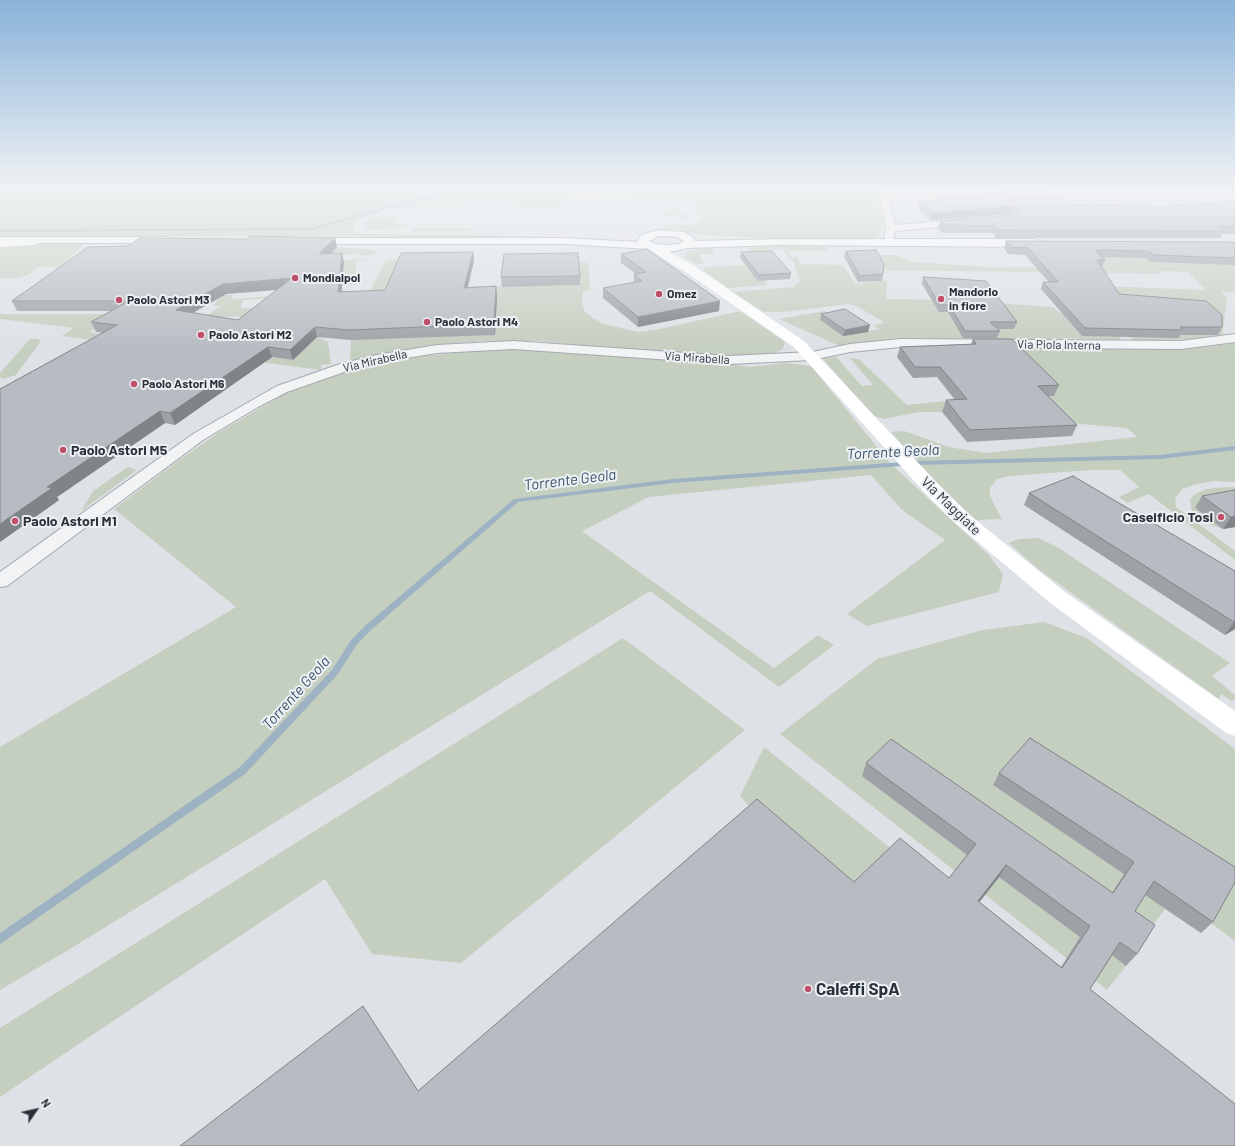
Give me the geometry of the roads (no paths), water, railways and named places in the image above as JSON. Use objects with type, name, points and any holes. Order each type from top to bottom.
[{"type":"main road","points":[[652,243],[663,249],[681,243]]},
{"type":"main road","name":"Via Maggiate","points":[[652,243],[783,332],[812,356],[909,464],[960,517],[1054,594],[1235,725]]},
{"type":"main road","name":"Via Maggiate","points":[[683,243],[677,256],[687,267]]},
{"type":"street","name":"Via Piola Interna","points":[[812,356],[850,348],[901,344],[1181,345],[1235,338]]},
{"type":"street","name":"Via Mirabella","points":[[0,580],[198,437],[253,404],[282,389],[345,367],[423,351],[513,345],[729,360],[812,356]]},
{"type":"waterway","name":"Torrente Geola","points":[[0,939],[242,771],[335,672],[354,642],[368,628],[516,500],[673,481],[916,463],[1160,457],[1235,448]]},
{"type":"place","name":"Mondialpol","points":[[295,278]]},
{"type":"place","name":"Omez","points":[[659,294]]},
{"type":"place","name":"Mandorlo in fiore","points":[[941,299]]},
{"type":"place","name":"Paolo Astori M3","points":[[119,300]]},
{"type":"place","name":"Paolo Astori M4","points":[[427,322]]},
{"type":"place","name":"Paolo Astori M2","points":[[201,335]]},
{"type":"place","name":"Paolo Astori M6","points":[[134,384]]},
{"type":"place","name":"Paolo Astori M5","points":[[63,450]]},
{"type":"place","name":"Caseificio Tosi","points":[[1221,517]]},
{"type":"place","name":"Paolo Astori M1","points":[[15,521]]},
{"type":"place","name":"Caleffi SpA","points":[[808,989]]}]
